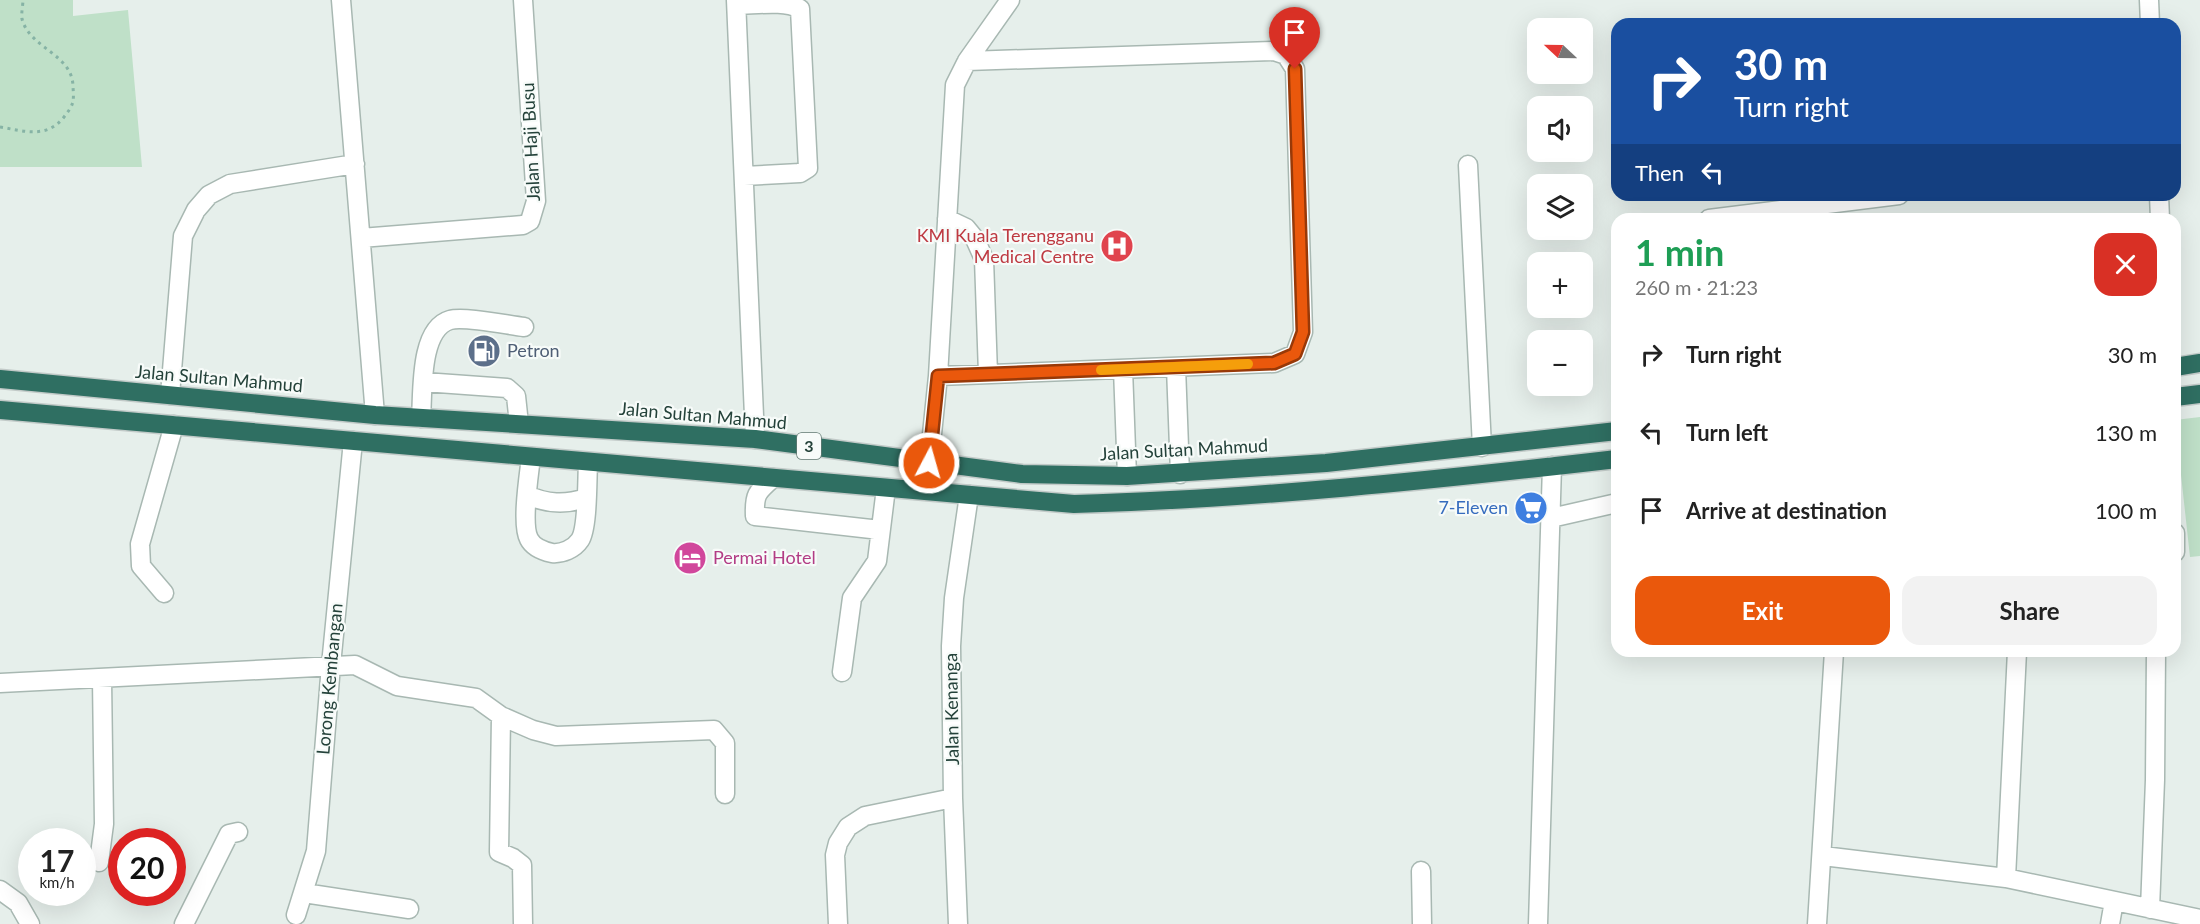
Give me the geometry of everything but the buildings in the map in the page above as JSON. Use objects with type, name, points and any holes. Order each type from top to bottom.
[{"type":"highway","points":[[2181,367],[2200,363]]},
{"type":"highway","name":"Jalan Sultan Mahmud","points":[[0,379],[375,415],[755,439],[1022,474],[1127,476],[1180,474],[1326,463],[1611,432]]},
{"type":"highway","points":[[2181,396],[2200,394]]},
{"type":"highway","name":"3","points":[[0,410],[1074,504],[1182,501],[1328,490],[1611,460]]},
{"type":"street","points":[[341,0],[375,415]]},
{"type":"street","name":"Jalan Haji Busu","points":[[361,238],[523,225],[530,220],[536,201],[524,0]]},
{"type":"street","points":[[929,463],[938,376],[956,85],[968,61],[1010,0]]},
{"type":"street","points":[[2149,0],[2150,18]]},
{"type":"street","points":[[744,176],[800,173],[808,168],[800,9],[794,5],[736,3],[755,439]]},
{"type":"street","points":[[938,376],[1274,363],[1295,354],[1303,332],[1295,69],[1286,55],[1274,51],[968,61]]},
{"type":"street","points":[[170,395],[183,236],[196,210],[209,195],[230,184],[355,164]]},
{"type":"street","points":[[1468,165],[1482,447]]},
{"type":"street","points":[[1756,213],[1852,201]]},
{"type":"street","points":[[947,219],[966,228],[975,239],[984,259],[988,374]]},
{"type":"street","points":[[422,418],[429,342],[439,327],[448,320],[460,319],[524,327]]},
{"type":"street","points":[[1176,367],[1180,474]]},
{"type":"street","points":[[1123,369],[1127,476]]},
{"type":"street","points":[[424,382],[507,388],[516,396],[519,424]]},
{"type":"street","points":[[164,593],[141,566],[140,544],[174,425]]},
{"type":"street","name":"Lorong Kembangan","points":[[296,915],[316,851],[353,441]]},
{"type":"street","points":[[531,457],[526,532],[529,541],[537,548],[558,553],[567,551],[580,541],[585,527],[588,463]]},
{"type":"street","points":[[1538,924],[1552,466]]},
{"type":"street","points":[[773,478],[758,491],[754,500],[755,516],[880,530]]},
{"type":"street","points":[[842,672],[852,598],[877,561],[886,488]]},
{"type":"street","points":[[527,495],[558,503],[569,503],[586,498]]},
{"type":"street","name":"Jalan Kenanga","points":[[958,924],[953,798],[951,646],[954,598],[969,495]]},
{"type":"street","points":[[1551,518],[1611,504]]},
{"type":"street","points":[[1817,924],[1834,657]]},
{"type":"street","points":[[2006,878],[2017,657]]},
{"type":"street","points":[[2150,909],[2155,780],[2156,657]]},
{"type":"street","points":[[0,683],[355,665],[397,686],[476,698],[501,716],[533,730],[556,736],[714,730],[725,743],[725,794]]},
{"type":"street","points":[[99,862],[104,824],[102,679]]},
{"type":"street","points":[[501,716],[499,852],[522,865],[523,924]]},
{"type":"street","points":[[838,924],[835,855],[838,843],[848,827],[865,816],[953,798]]},
{"type":"street","points":[[184,924],[229,834],[237,832]]},
{"type":"street","points":[[1823,856],[2006,878],[2200,919]]},
{"type":"street","points":[[1421,871],[1422,924]]},
{"type":"street","points":[[0,890],[18,903],[30,924]]},
{"type":"street","points":[[304,893],[409,909]]},
{"type":"street","points":[[2110,924],[2114,901]]},
{"type":"path","points":[[0,127],[36,134],[58,125],[74,105],[73,78],[64,62],[35,41],[22,18],[23,0]]},
{"type":"green space","points":[[0,0],[73,0],[73,16],[128,10],[142,167],[0,167]]},
{"type":"green space","points":[[2200,417],[2200,556],[2190,557],[2181,475],[2181,419]]},
{"type":"slow traffic","points":[[1101,370],[1248,364]]},
{"type":"place","name":"KMI Kuala Terengganu Medical Centre","points":[[1117,246]]},
{"type":"place","name":"Petron","points":[[484,351]]},
{"type":"place","name":"7-Eleven","points":[[1531,508]]},
{"type":"place","name":"Permai Hotel","points":[[690,558]]},
{"type":"route","points":[[929,463],[938,376],[1274,363],[1295,354],[1303,332],[1295,69]]}]
